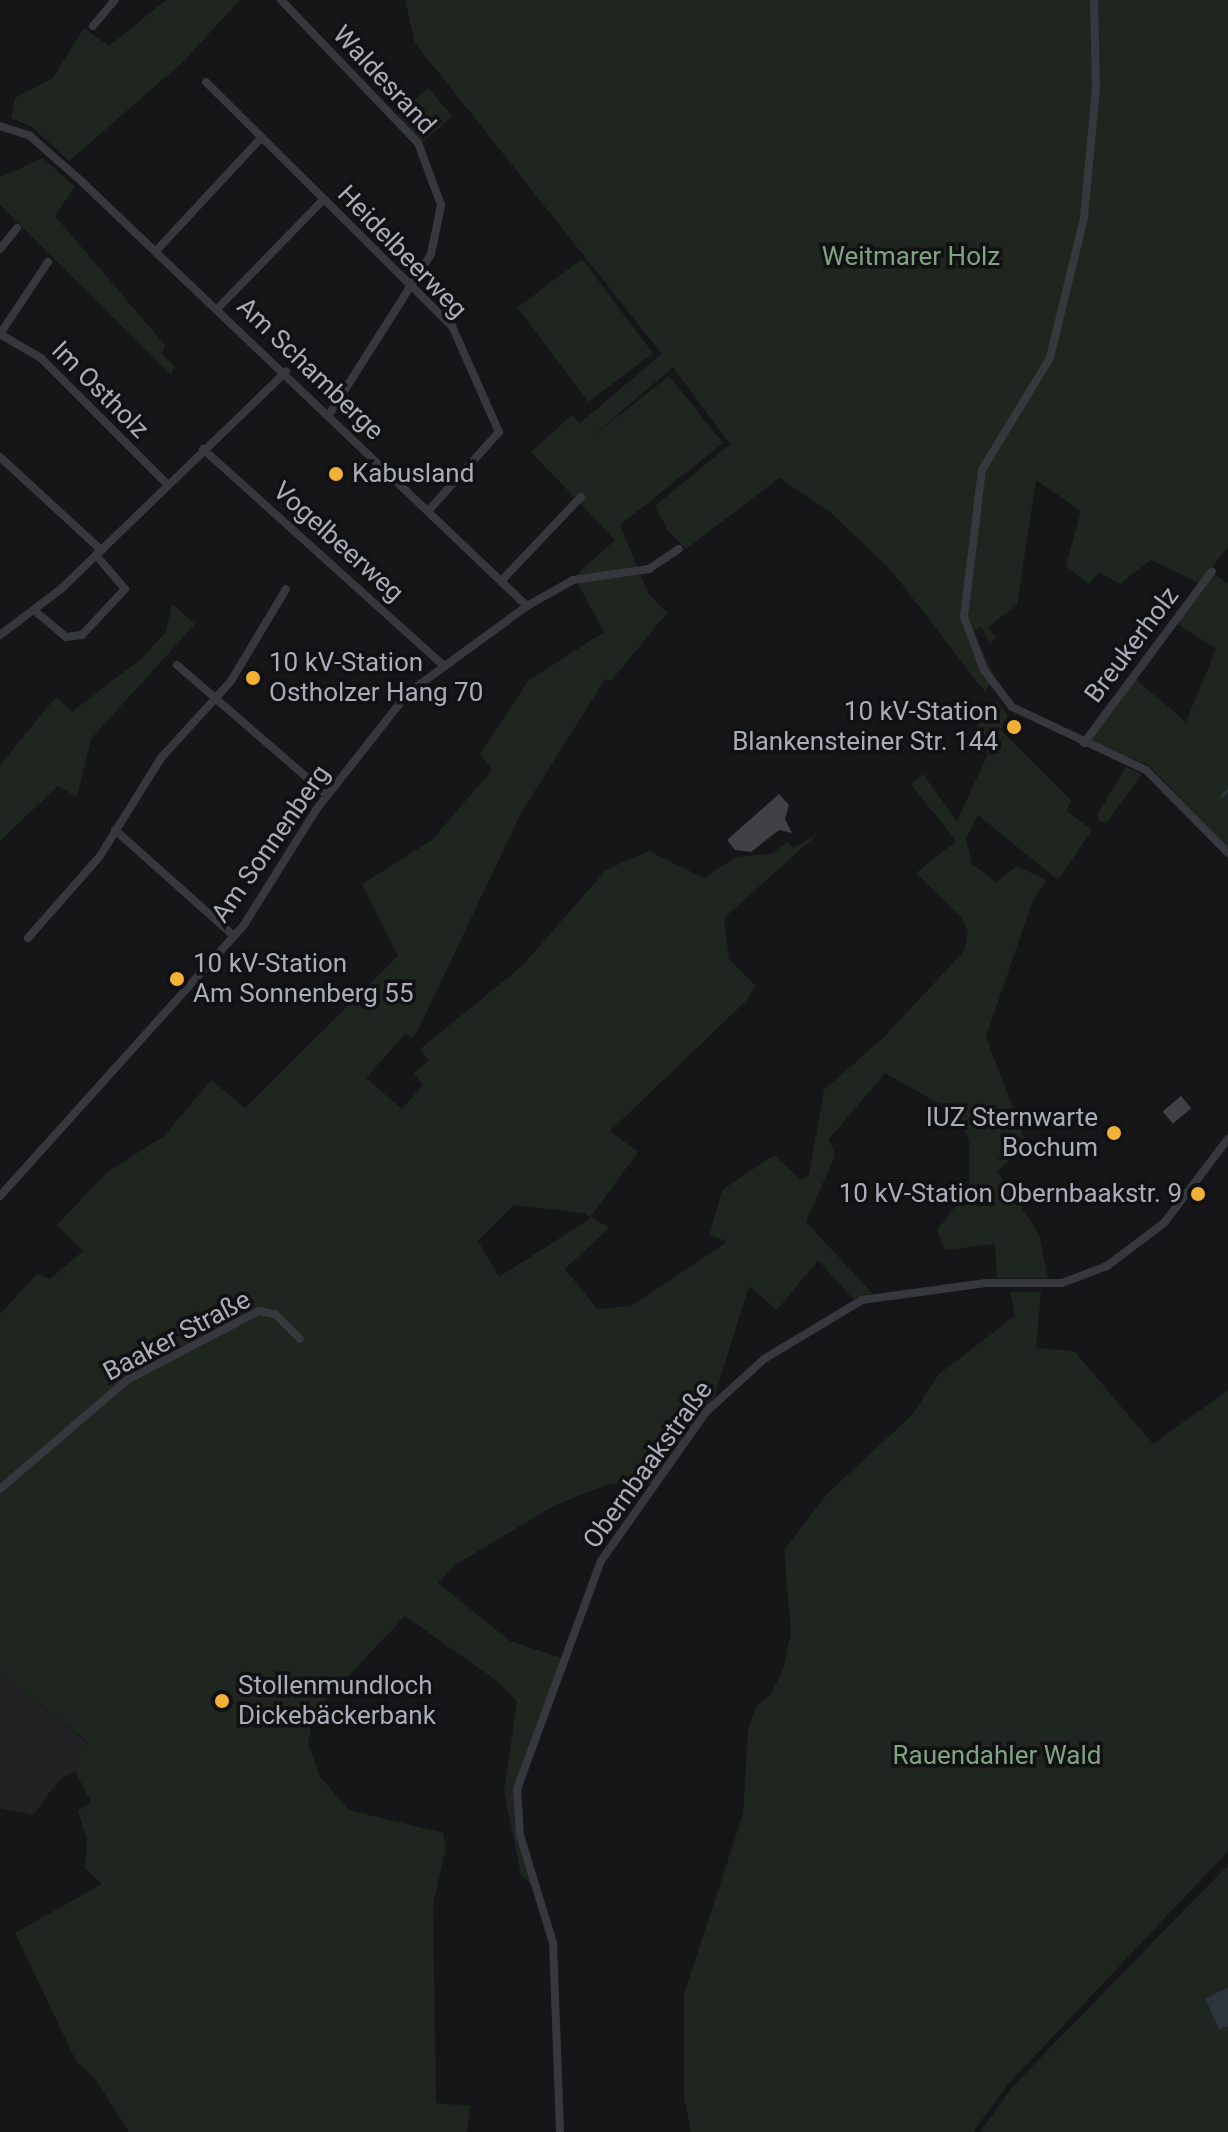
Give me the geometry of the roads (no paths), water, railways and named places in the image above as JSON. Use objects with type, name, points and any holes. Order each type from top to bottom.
[{"type":"street","points":[[93,26],[115,0]]},
{"type":"street","name":"Waldesrand","points":[[281,0],[418,143],[430,164],[440,225],[431,254],[329,415]]},
{"type":"street","points":[[1094,0],[1096,103],[1084,218],[1050,358],[982,470],[964,607],[978,657],[1003,698],[1021,714],[1159,780],[1228,853]]},
{"type":"street","name":"Heidelbeerweg","points":[[206,82],[260,139],[452,326],[498,428],[493,442],[430,509]]},
{"type":"street","name":"Am Schamberge","points":[[0,126],[30,136],[218,308],[504,578]]},
{"type":"street","points":[[156,251],[260,139]]},
{"type":"street","points":[[218,308],[323,200]]},
{"type":"street","points":[[0,249],[17,228]]},
{"type":"street","points":[[7,318],[48,262]]},
{"type":"street","name":"Im Ostholz","points":[[0,307],[7,318],[0,334],[41,358],[166,483]]},
{"type":"street","points":[[0,635],[35,611],[286,372]]},
{"type":"street","name":"Vogelbeerweg","points":[[203,449],[444,666]]},
{"type":"street","points":[[0,457],[99,552],[125,589],[82,635],[66,637],[35,611]]},
{"type":"street","points":[[527,606],[504,578],[581,497]]},
{"type":"street","name":"Am Sonnenberg","points":[[0,1196],[269,893],[327,795],[408,693],[527,606],[573,580],[649,569],[679,549]]},
{"type":"street","name":"Breukerholz","points":[[1084,743],[1212,571]]},
{"type":"street","points":[[28,938],[115,830],[150,772],[217,699],[286,589]]},
{"type":"street","points":[[177,665],[327,795]]},
{"type":"street","points":[[115,830],[234,936]]},
{"type":"street","name":"Obernbaakstraße","points":[[560,2132],[553,1943],[520,1835],[517,1789],[601,1561],[706,1412],[764,1359],[862,1300],[986,1283],[1062,1283],[1107,1266],[1164,1223],[1228,1139]]},
{"type":"street","name":"Baaker Straße","points":[[0,1489],[127,1380],[259,1311],[275,1314],[300,1339]]},
{"type":"waterway","points":[[1221,796],[1228,789]]},
{"type":"place","name":"Kabusland","points":[[336,474]]},
{"type":"place","name":"10 kV-Station Ostholzer Hang 70","points":[[253,678]]},
{"type":"place","name":"10 kV-Station Blankensteiner Str. 144","points":[[1014,727]]},
{"type":"place","name":"10 kV-Station Am Sonnenberg 55","points":[[177,979]]},
{"type":"place","name":"IUZ Sternwarte Bochum","points":[[1114,1133]]},
{"type":"place","name":"10 kV-Station Obernbaakstr. 9","points":[[1198,1194]]},
{"type":"place","name":"Stollenmundloch Dickebäckerbank","points":[[222,1701]]},
{"type":"park label","name":"Weitmarer Holz","points":[[911,257]]},
{"type":"park label","name":"Rauendahler Wald","points":[[997,1756]]}]
